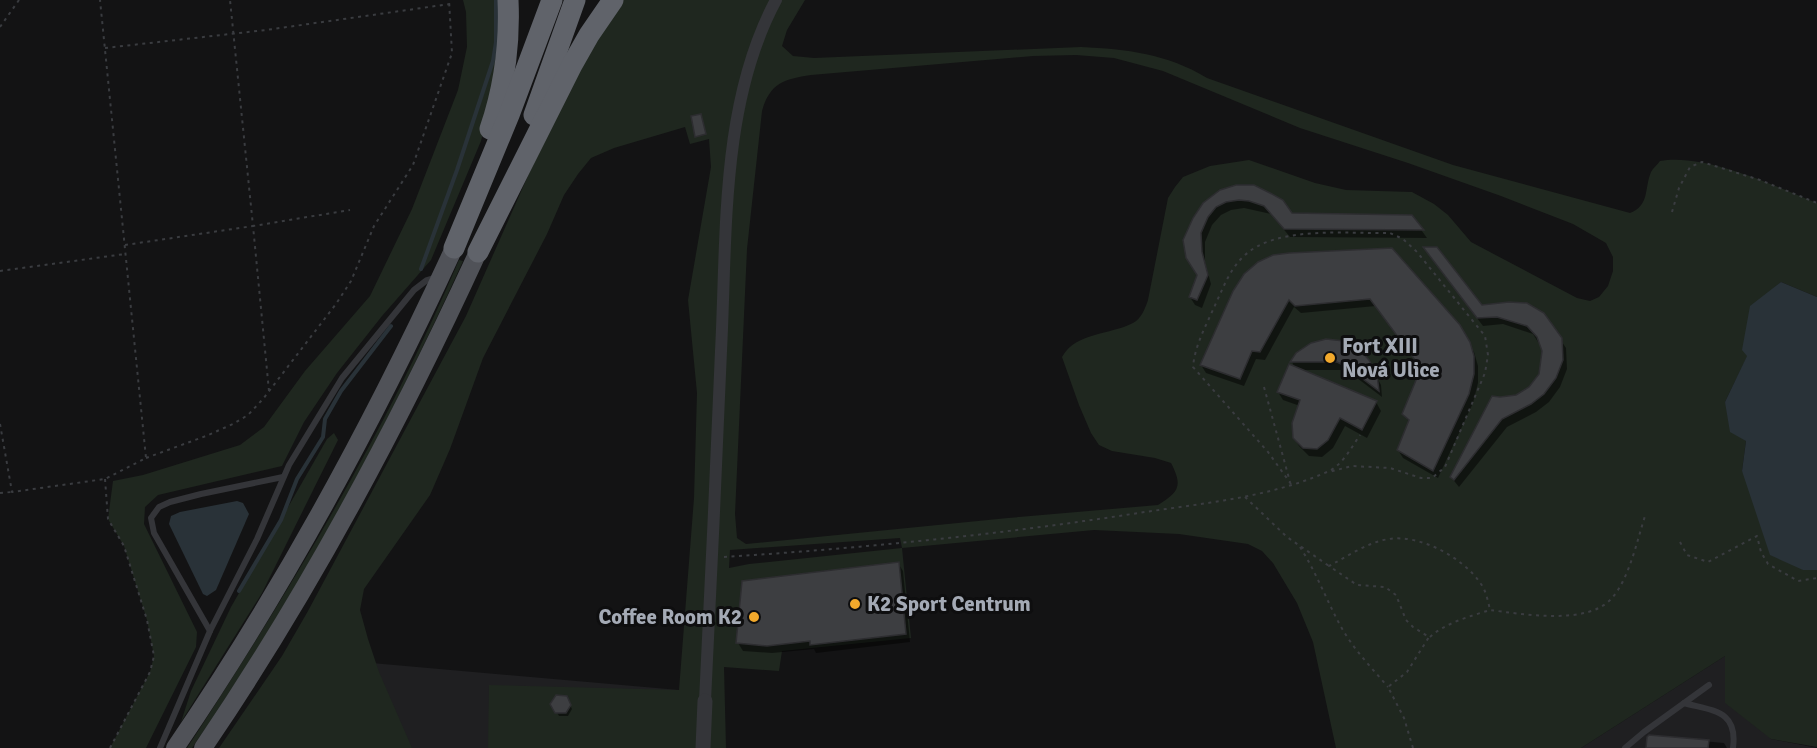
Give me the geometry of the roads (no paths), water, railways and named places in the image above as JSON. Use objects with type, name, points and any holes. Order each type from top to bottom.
[{"type":"highway","points":[[454,248],[501,91],[508,49],[508,0]]},
{"type":"highway","points":[[454,248],[509,115],[552,0]]},
{"type":"highway","points":[[478,252],[527,133],[575,0]]},
{"type":"highway","points":[[478,252],[578,55],[594,26],[613,0]]},
{"type":"main road","points":[[175,748],[256,624],[320,514],[391,380],[454,248]]},
{"type":"main road","points":[[203,748],[279,631],[349,510],[410,394],[478,252]]},
{"type":"street","points":[[703,748],[727,220],[734,133],[748,69],[757,41],[777,0]]},
{"type":"lane","points":[[160,748],[210,631],[257,539],[282,477],[342,378],[414,290],[427,280],[441,276]]},
{"type":"lane","points":[[210,631],[153,533],[151,518],[159,507],[170,502],[282,477]]},
{"type":"lane","points":[[1625,748],[1708,685]]},
{"type":"lane","points":[[1684,703],[1725,715],[1731,722],[1735,735],[1733,748]]},
{"type":"waterway","points":[[421,269],[493,61],[496,42],[496,0]]},
{"type":"waterway","points":[[239,591],[281,520],[297,479],[323,437],[325,419],[341,391],[391,326]]},
{"type":"place","name":"Fort XIII Nová Ulice","points":[[1330,358]]},
{"type":"place","name":"K2 Sport Centrum","points":[[855,604]]},
{"type":"place","name":"Coffee Room K2","points":[[754,617]]}]
